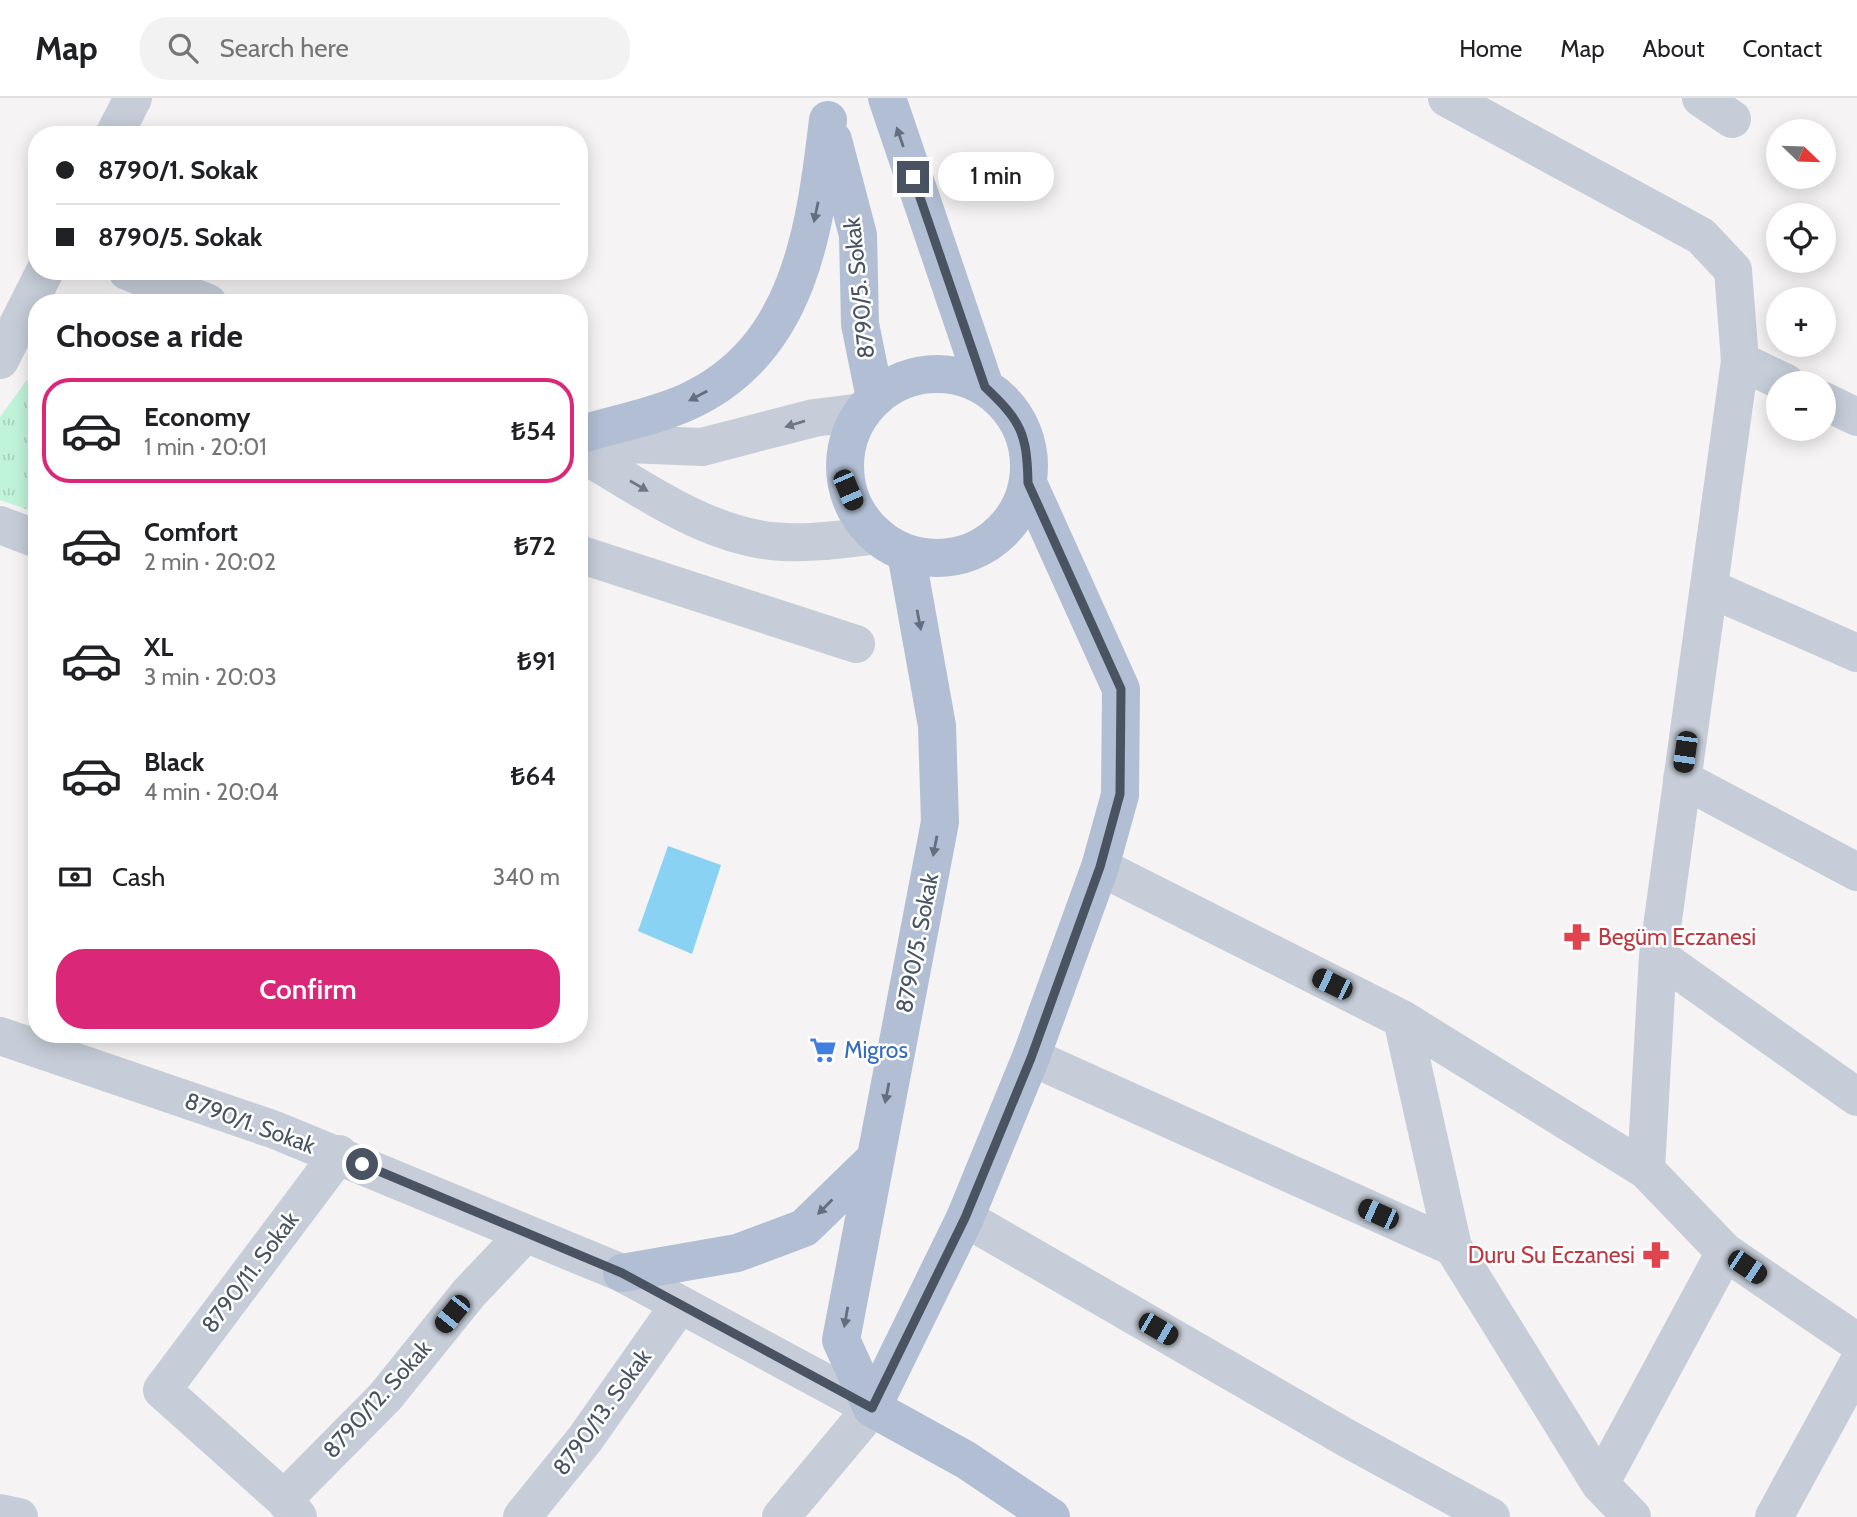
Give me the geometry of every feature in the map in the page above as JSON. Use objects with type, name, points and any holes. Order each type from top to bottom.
[{"type":"main road","name":"8790/5. Sokak","points":[[887,98],[985,387]]},
{"type":"main road","name":"8790/5. Sokak","points":[[823,109],[858,235],[859,324],[868,405]]},
{"type":"main road","points":[[588,432],[685,403],[722,383],[762,347],[798,278],[817,212],[823,109]]},
{"type":"main road","name":"8790/5. Sokak","points":[[928,373],[958,375],[985,387],[1012,412],[1027,446],[1028,483],[1021,504],[1008,524],[992,540],[973,551],[951,557],[929,558],[891,544],[858,514],[848,490],[844,463],[849,437],[868,405],[899,381],[928,373]]},
{"type":"main road","name":"8790/5. Sokak","points":[[872,1408],[965,1218],[1031,1058],[1100,867],[1120,794],[1121,689],[1028,483]]},
{"type":"main road","name":"8790/5. Sokak","points":[[872,1408],[841,1340],[940,822],[937,726],[891,544]]},
{"type":"main road","points":[[622,1273],[737,1253],[804,1228],[874,1160]]},
{"type":"main road","points":[[872,1408],[966,1461],[1051,1517]]},
{"type":"street","points":[[119,126],[133,98]]},
{"type":"street","points":[[1447,98],[1702,236],[1733,270],[1740,361],[1658,956],[1646,1170]]},
{"type":"street","points":[[1701,98],[1732,119]]},
{"type":"street","points":[[150,280],[185,294]]},
{"type":"street","points":[[0,360],[28,303]]},
{"type":"street","points":[[1740,361],[1766,373]]},
{"type":"street","points":[[588,442],[702,447],[868,405]]},
{"type":"street","points":[[1836,407],[1857,417]]},
{"type":"street","points":[[588,457],[698,519],[758,539],[891,544]]},
{"type":"street","points":[[0,524],[28,535]]},
{"type":"street","points":[[588,557],[856,644]]},
{"type":"street","points":[[1709,588],[1857,653]]},
{"type":"street","points":[[1682,779],[1857,872]]},
{"type":"street","points":[[1100,867],[1402,1019],[1646,1170],[1725,1252],[1857,1342]]},
{"type":"street","points":[[1658,956],[1857,1097]]},
{"type":"street","points":[[1402,1019],[1453,1247],[1600,1484],[1632,1517]]},
{"type":"street","name":"8790/1. Sokak","points":[[0,1036],[339,1154],[622,1273],[872,1408]]},
{"type":"street","points":[[1031,1058],[1453,1247]]},
{"type":"street","name":"8790/11. Sokak","points":[[291,1508],[162,1390],[339,1154]]},
{"type":"street","points":[[965,1218],[1338,1433],[1491,1517]]},
{"type":"street","name":"8790/12. Sokak","points":[[291,1508],[469,1293],[524,1234]]},
{"type":"street","points":[[1600,1484],[1725,1252]]},
{"type":"street","name":"8790/13. Sokak","points":[[522,1517],[585,1439],[680,1304]]},
{"type":"street","points":[[1774,1517],[1857,1365]]},
{"type":"street","points":[[781,1517],[872,1408]]},
{"type":"street","points":[[0,1513],[19,1517]]},
{"type":"green space","points":[[28,380],[28,510],[0,500],[0,417]]},
{"type":"water","points":[[668,846],[721,865],[692,954],[638,931]]},
{"type":"place","name":"Begüm Eczanesi","points":[[1577,937]]},
{"type":"place","name":"Migros","points":[[823,1050]]},
{"type":"place","name":"Duru Su Eczanesi","points":[[1656,1255]]},
{"type":"route","points":[[362,1164],[622,1273],[872,1408],[965,1218],[1031,1058],[1100,867],[1120,794],[1121,689],[1028,483],[1027,446],[1012,412],[985,387],[913,177]]}]
